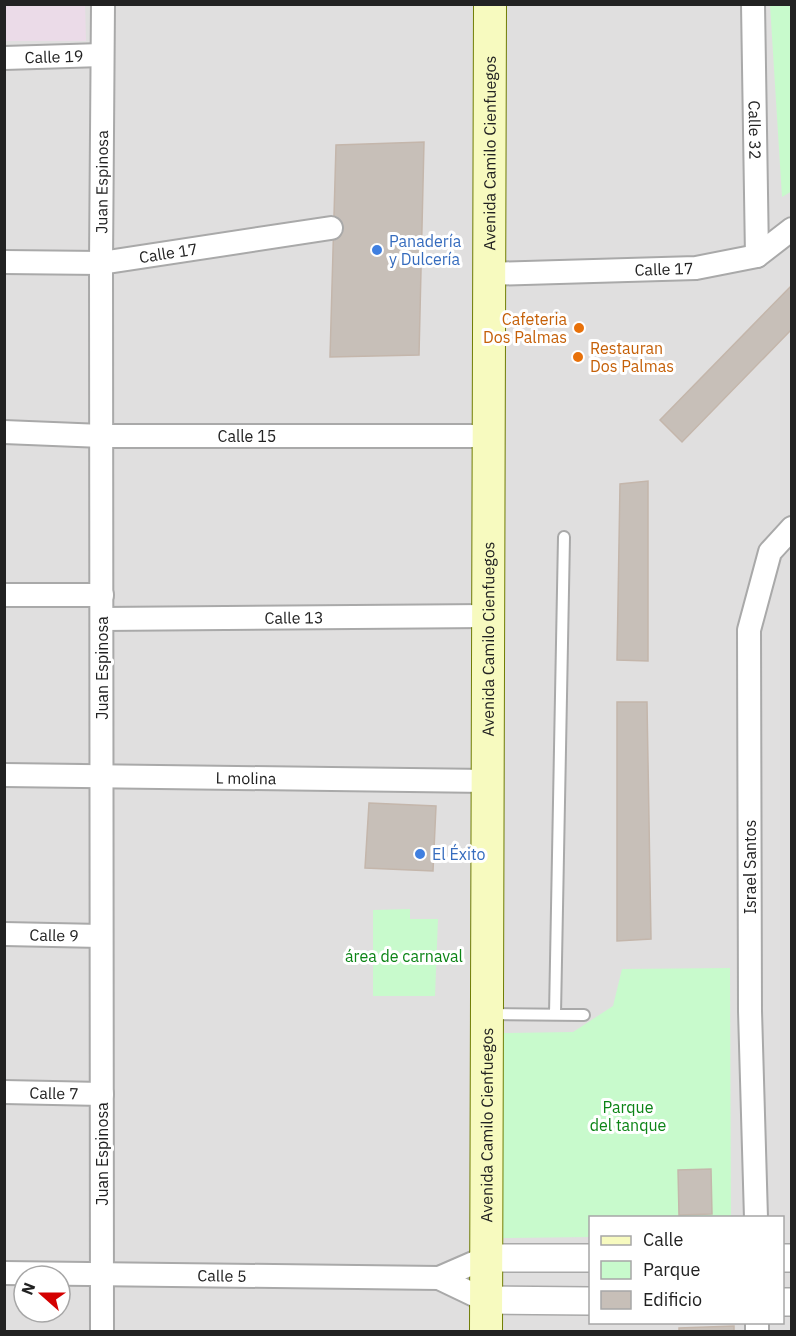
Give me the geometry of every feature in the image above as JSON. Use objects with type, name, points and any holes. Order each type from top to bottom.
[{"type":"main road","name":"Avenida Camilo Cienfuegos","points":[[486,1332],[490,4]]},
{"type":"street","name":"Juan Espinosa","points":[[102,1332],[100,263],[103,4]]},
{"type":"street","name":"Calle 32","points":[[753,4],[757,256]]},
{"type":"street","name":"Calle 19","points":[[4,58],[102,56]]},
{"type":"street","name":"Calle 17","points":[[4,262],[100,263],[331,228]]},
{"type":"street","name":"Calle 17","points":[[489,274],[696,268],[757,256],[792,229]]},
{"type":"street","name":"Calle 15","points":[[4,432],[102,436],[488,436]]},
{"type":"street","name":"Israel Santos","points":[[756,1216],[750,1011],[749,630],[770,552],[792,528]]},
{"type":"street","points":[[4,596],[102,595]]},
{"type":"street","name":"Calle 13","points":[[102,619],[488,616]]},
{"type":"street","name":"L molina","points":[[4,775],[487,780]]},
{"type":"street","name":"Calle 9","points":[[4,934],[101,936]]},
{"type":"street","name":"Calle 7","points":[[4,1092],[102,1094]]},
{"type":"street","points":[[485,1277],[589,1258]]},
{"type":"street","name":"Calle 5","points":[[4,1273],[485,1277]]},
{"type":"street","points":[[485,1277],[589,1301]]},
{"type":"street","name":"Calle 5","points":[[439,1278],[485,1277]]},
{"type":"lane","points":[[555,1014],[564,537]]},
{"type":"lane","points":[[486,1014],[584,1015]]},
{"type":"shaded area","points":[[5,4],[85,5],[86,41],[5,41]]},
{"type":"shaded area","points":[[5,5],[791,5],[791,1331],[5,1332]]},
{"type":"green space","points":[[770,5],[791,5],[792,191],[782,197]]},
{"type":"green space","name":"área de carnaval","points":[[410,909],[410,919],[438,919],[435,996],[373,996],[373,910]]},
{"type":"green space","name":"Parque del tanque","points":[[730,968],[731,1216],[589,1216],[589,1237],[503,1238],[502,1033],[573,1032],[613,1006],[622,969]]},
{"type":"building","name":"Panadería y Dulcería","points":[[424,142],[419,355],[330,357],[336,145]]},
{"type":"building","points":[[792,285],[792,329],[682,442],[660,420]]},
{"type":"building","points":[[648,481],[648,661],[617,660],[620,484]]},
{"type":"building","points":[[617,702],[647,702],[651,939],[617,941]]},
{"type":"building","points":[[369,803],[436,806],[433,871],[365,868]]},
{"type":"building","points":[[711,1169],[712,1214],[679,1215],[678,1170]]},
{"type":"building","points":[[734,1326],[734,1332],[679,1332],[679,1328]]},
{"type":"place","name":"Panadería y Dulcería","points":[[377,250]]},
{"type":"place","name":"Cafeteria Dos Palmas","points":[[579,328]]},
{"type":"place","name":"Restauran Dos Palmas","points":[[578,357]]},
{"type":"place","name":"El Éxito","points":[[420,854]]}]
